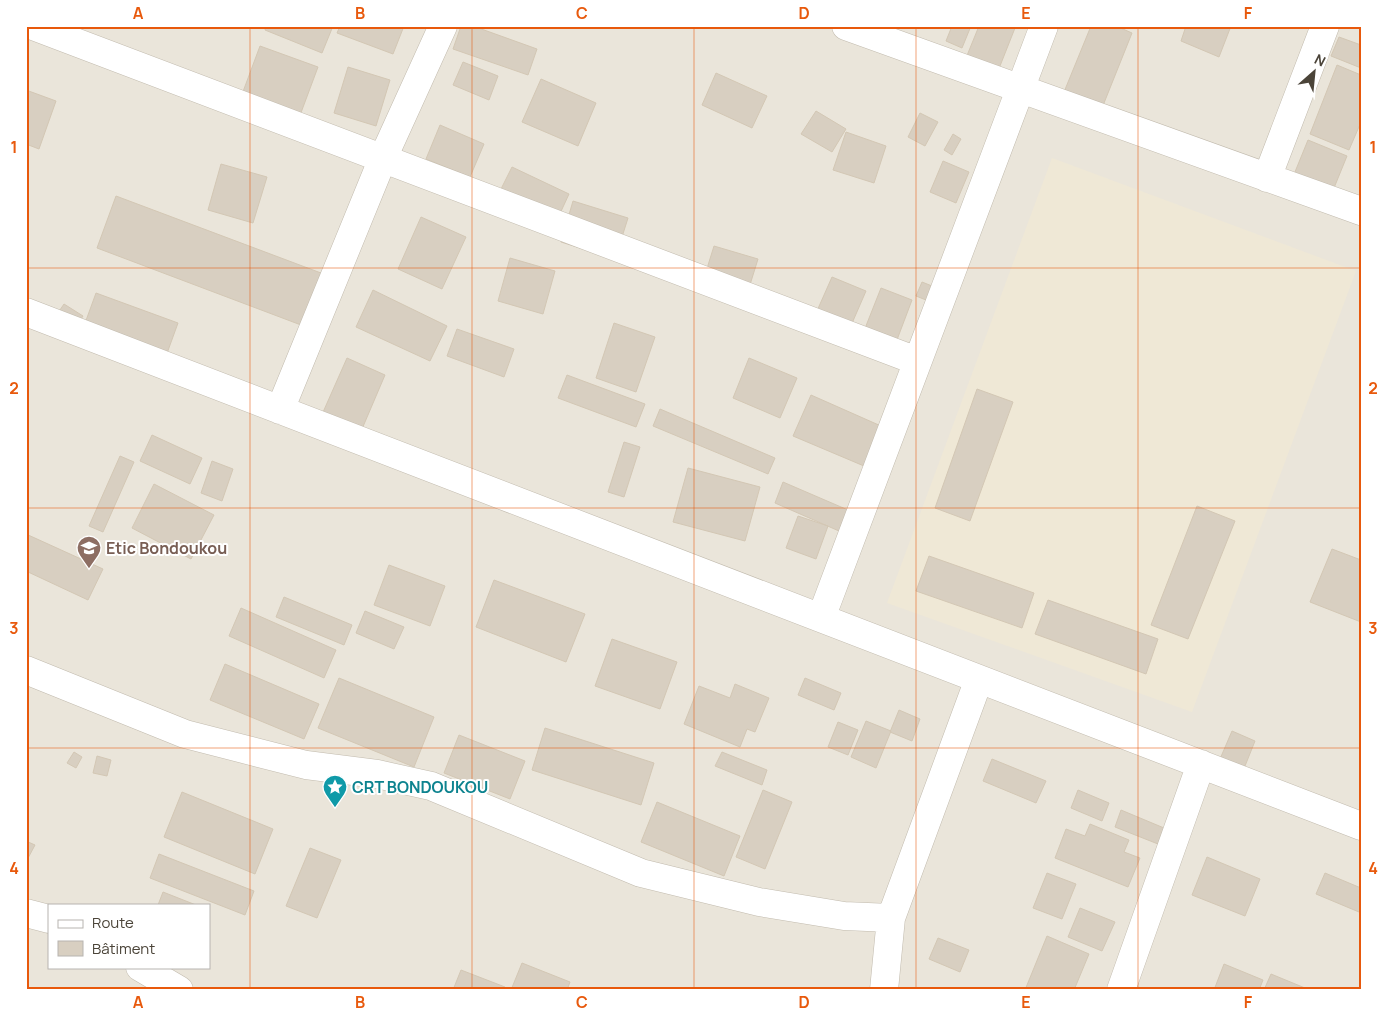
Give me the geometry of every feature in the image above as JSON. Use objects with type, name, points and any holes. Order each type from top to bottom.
[{"type":"street","points":[[32,26],[917,361]]},
{"type":"street","points":[[280,410],[383,158],[442,26]]},
{"type":"street","points":[[846,26],[1361,211]]},
{"type":"street","points":[[821,618],[1044,26]]},
{"type":"street","points":[[1267,178],[1325,26]]},
{"type":"street","points":[[26,312],[1361,826]]},
{"type":"street","points":[[26,670],[185,734],[306,765],[377,774],[431,786],[641,873],[759,902],[844,916],[891,918]]},
{"type":"street","points":[[884,990],[891,918],[979,679]]},
{"type":"street","points":[[1120,990],[1201,764]]},
{"type":"street","points":[[26,913],[48,919]]},
{"type":"street","points":[[142,968],[179,990]]},
{"type":"shaded area","points":[[26,26],[1361,26],[1361,990],[26,990]]},
{"type":"shaded area","points":[[1052,158],[1356,271],[1192,712],[887,603]]},
{"type":"building","points":[[266,26],[333,26],[322,53],[265,30]]},
{"type":"building","points":[[340,26],[404,26],[393,54],[337,33]]},
{"type":"building","points":[[461,26],[473,26],[537,49],[528,75],[453,49]]},
{"type":"building","points":[[952,26],[971,26],[962,48],[946,41]]},
{"type":"building","points":[[979,26],[1009,26],[1015,28],[998,71],[966,58]]},
{"type":"building","points":[[1091,26],[1116,26],[1132,33],[1102,108],[1064,92]]},
{"type":"building","points":[[1186,26],[1231,26],[1219,57],[1181,41]]},
{"type":"building","points":[[1339,37],[1361,45],[1361,68],[1331,56]]},
{"type":"building","points":[[260,46],[318,67],[299,118],[241,97]]},
{"type":"building","points":[[463,62],[498,76],[489,100],[453,85]]},
{"type":"building","points":[[1337,65],[1361,75],[1361,122],[1349,150],[1310,134]]},
{"type":"building","points":[[348,67],[390,80],[376,126],[334,113]]},
{"type":"building","points":[[716,73],[767,96],[752,128],[702,105]]},
{"type":"building","points":[[541,79],[596,103],[578,146],[522,122]]},
{"type":"building","points":[[26,90],[56,101],[39,149],[26,144]]},
{"type":"building","points":[[816,111],[846,129],[832,152],[801,134]]},
{"type":"building","points":[[920,113],[938,122],[925,146],[908,137]]},
{"type":"building","points":[[440,125],[484,144],[470,177],[426,159]]},
{"type":"building","points":[[846,132],[886,146],[874,183],[833,170]]},
{"type":"building","points":[[953,134],[961,139],[952,155],[944,150]]},
{"type":"building","points":[[1308,140],[1347,156],[1325,210],[1286,194]]},
{"type":"building","points":[[943,161],[969,172],[956,203],[930,192]]},
{"type":"building","points":[[221,164],[267,177],[253,223],[208,210]]},
{"type":"building","points":[[512,167],[569,194],[551,233],[493,205]]},
{"type":"building","points":[[116,196],[321,273],[301,325],[97,248]]},
{"type":"building","points":[[573,201],[628,218],[615,259],[561,242]]},
{"type":"building","points":[[421,217],[466,237],[442,289],[398,269]]},
{"type":"building","points":[[714,246],[758,259],[744,304],[700,291]]},
{"type":"building","points":[[510,258],[555,271],[543,314],[498,301]]},
{"type":"building","points":[[832,277],[866,291],[843,344],[809,329]]},
{"type":"building","points":[[922,282],[932,286],[926,300],[916,296]]},
{"type":"building","points":[[881,288],[912,300],[892,353],[860,341]]},
{"type":"building","points":[[373,290],[447,326],[430,361],[356,327]]},
{"type":"building","points":[[96,293],[178,323],[166,356],[84,326]]},
{"type":"building","points":[[64,304],[83,316],[68,339],[49,326]]},
{"type":"building","points":[[614,323],[655,337],[636,392],[596,378]]},
{"type":"building","points":[[457,329],[514,349],[504,377],[447,356]]},
{"type":"building","points":[[347,358],[385,375],[359,436],[320,419]]},
{"type":"building","points":[[749,358],[797,378],[780,418],[733,398]]},
{"type":"building","points":[[567,375],[645,404],[636,427],[558,398]]},
{"type":"building","points":[[977,389],[1013,402],[970,521],[935,508]]},
{"type":"building","points":[[811,395],[881,426],[864,466],[793,436]]},
{"type":"building","points":[[660,409],[775,458],[768,474],[653,426]]},
{"type":"building","points":[[152,435],[202,458],[190,484],[140,461]]},
{"type":"building","points":[[624,442],[640,447],[624,497],[608,492]]},
{"type":"building","points":[[120,456],[134,462],[103,532],[89,526]]},
{"type":"building","points":[[212,461],[233,469],[222,501],[201,493]]},
{"type":"building","points":[[688,468],[760,487],[745,541],[673,522]]},
{"type":"building","points":[[783,482],[848,510],[839,531],[775,503]]},
{"type":"building","points":[[154,484],[214,515],[191,559],[132,528]]},
{"type":"building","points":[[1197,506],[1235,521],[1188,639],[1151,625]]},
{"type":"building","points":[[798,516],[828,526],[816,559],[786,548]]},
{"type":"building","points":[[26,534],[103,569],[88,600],[26,571]]},
{"type":"building","points":[[1332,549],[1361,560],[1361,622],[1310,602]]},
{"type":"building","points":[[929,556],[1034,593],[1022,628],[916,591]]},
{"type":"building","points":[[389,565],[445,586],[430,626],[374,605]]},
{"type":"building","points":[[494,580],[585,614],[566,662],[476,627]]},
{"type":"building","points":[[284,597],[352,625],[344,645],[276,617]]},
{"type":"building","points":[[1048,600],[1158,639],[1146,674],[1035,634]]},
{"type":"building","points":[[241,608],[336,650],[324,678],[229,636]]},
{"type":"building","points":[[365,611],[404,627],[394,649],[356,633]]},
{"type":"building","points":[[612,639],[677,662],[660,709],[595,686]]},
{"type":"building","points":[[225,664],[319,704],[304,739],[210,700]]},
{"type":"building","points":[[339,678],[434,717],[414,767],[318,728]]},
{"type":"building","points":[[805,678],[841,693],[834,710],[798,695]]},
{"type":"building","points":[[735,684],[769,698],[755,732],[747,729],[740,747],[684,724],[699,686],[730,698]]},
{"type":"building","points":[[899,710],[920,719],[912,741],[890,732]]},
{"type":"building","points":[[866,721],[891,731],[876,768],[851,757]]},
{"type":"building","points":[[838,722],[858,730],[848,755],[828,747]]},
{"type":"building","points":[[545,728],[654,763],[641,805],[532,770]]},
{"type":"building","points":[[1232,731],[1255,741],[1241,776],[1217,766]]},
{"type":"building","points":[[459,735],[525,761],[510,799],[444,773]]},
{"type":"building","points":[[74,752],[82,757],[76,768],[67,763]]},
{"type":"building","points":[[722,752],[767,770],[762,785],[715,766]]},
{"type":"building","points":[[97,756],[111,760],[107,776],[93,773]]},
{"type":"building","points":[[992,759],[1046,781],[1036,803],[983,781]]},
{"type":"building","points":[[763,790],[792,802],[765,869],[736,857]]},
{"type":"building","points":[[1078,790],[1109,803],[1102,821],[1071,808]]},
{"type":"building","points":[[182,792],[273,829],[255,874],[164,837]]},
{"type":"building","points":[[657,802],[740,836],[724,876],[641,842]]},
{"type":"building","points":[[1121,810],[1164,828],[1158,844],[1115,827]]},
{"type":"building","points":[[1090,824],[1129,840],[1124,852],[1140,858],[1128,887],[1055,858],[1066,829],[1085,836]]},
{"type":"building","points":[[26,841],[35,845],[27,860],[26,860]]},
{"type":"building","points":[[310,848],[341,860],[317,918],[286,906]]},
{"type":"building","points":[[159,854],[254,891],[245,915],[150,878]]},
{"type":"building","points":[[1207,857],[1260,879],[1245,916],[1192,895]]},
{"type":"building","points":[[1047,873],[1076,884],[1062,919],[1033,908]]},
{"type":"building","points":[[1325,873],[1361,888],[1361,907],[1359,912],[1316,894]]},
{"type":"building","points":[[163,892],[193,904],[158,904]]},
{"type":"building","points":[[1080,908],[1115,922],[1102,951],[1068,937]]},
{"type":"building","points":[[1047,936],[1089,954],[1074,990],[1025,990]]},
{"type":"building","points":[[938,938],[969,950],[960,972],[929,959]]},
{"type":"building","points":[[522,963],[570,982],[567,990],[511,990]]},
{"type":"building","points":[[1224,964],[1263,980],[1259,990],[1214,990]]},
{"type":"building","points":[[461,970],[505,987],[504,990],[453,990]]},
{"type":"building","points":[[1271,974],[1305,988],[1304,990],[1264,990]]},
{"type":"place","name":"Etic Bondoukou","points":[[89,569]]},
{"type":"place","name":"CRT BONDOUKOU","points":[[335,808]]}]
